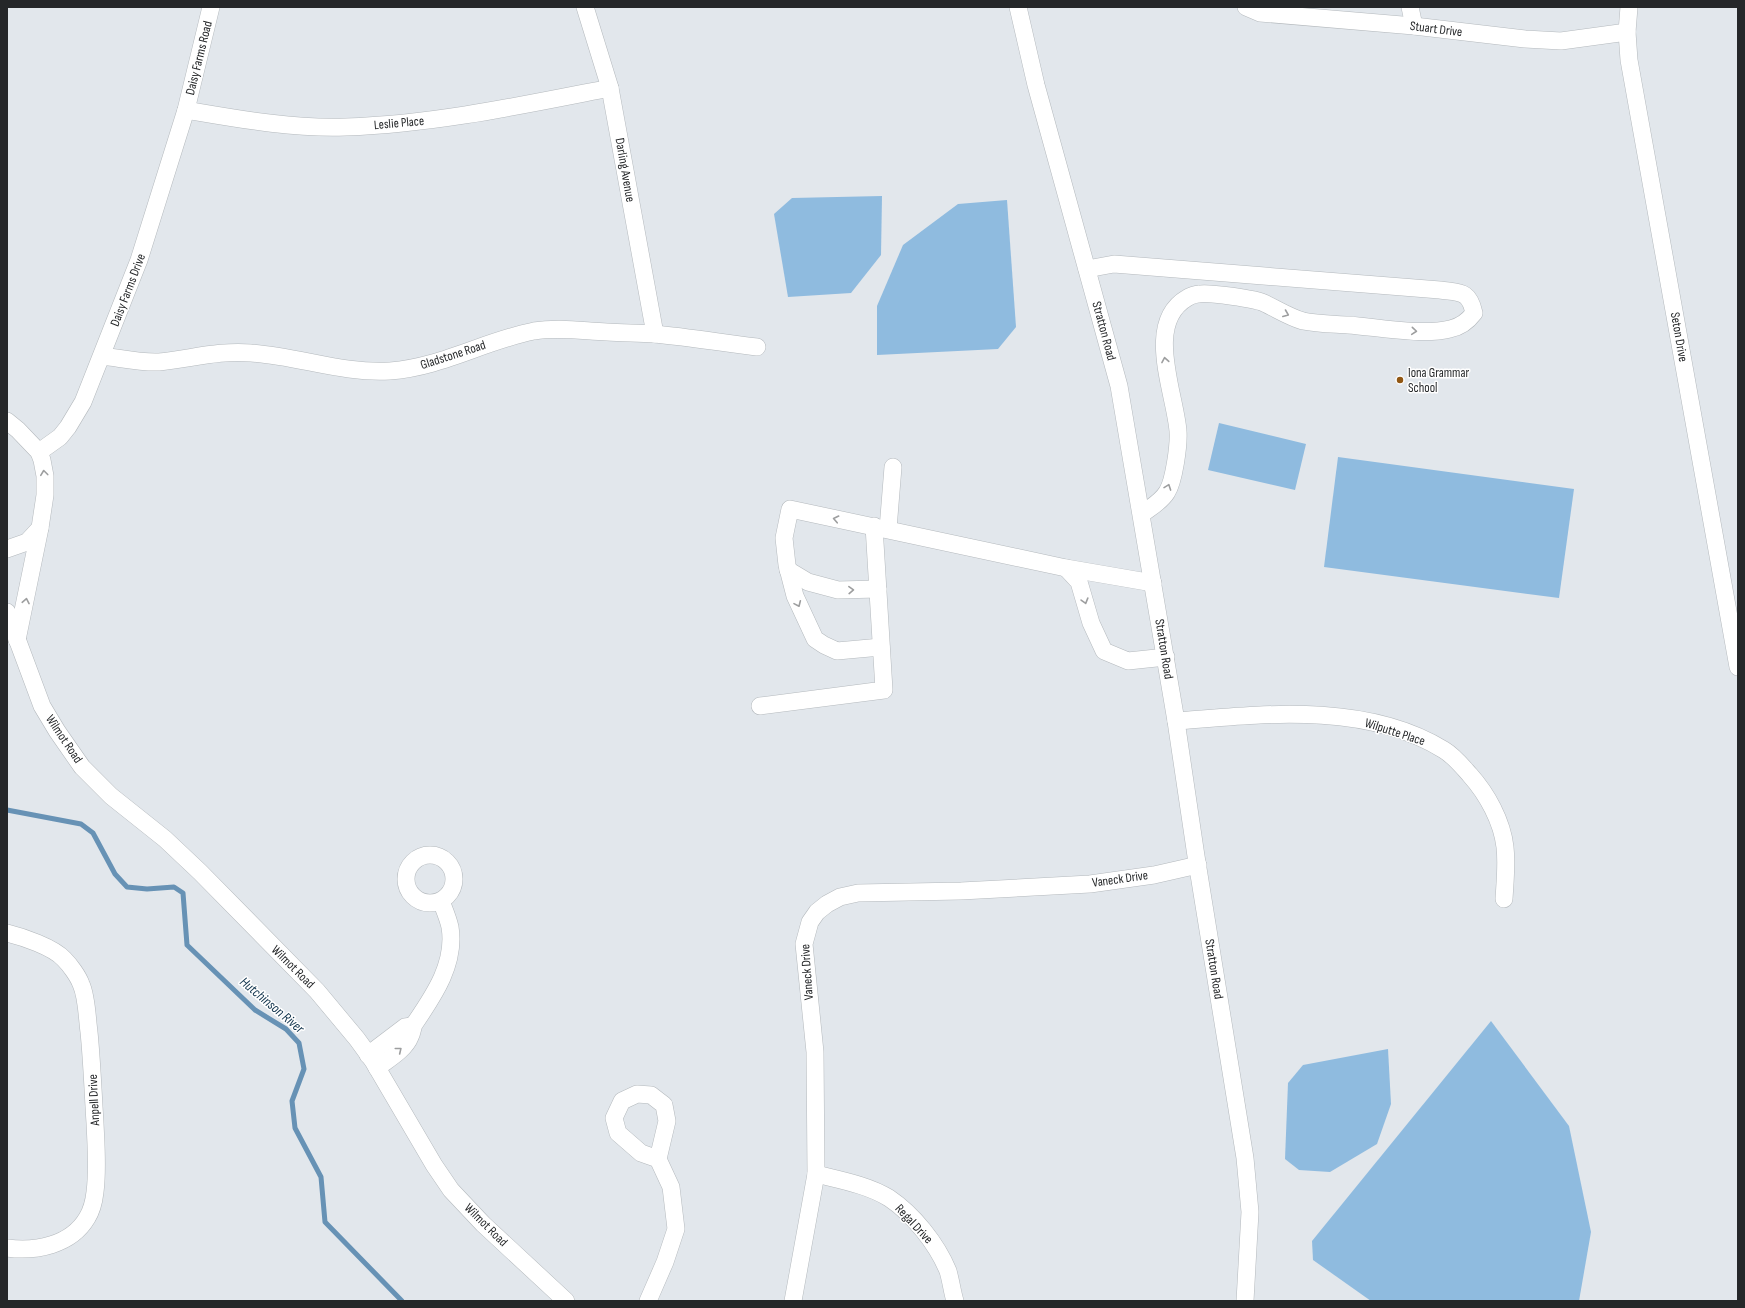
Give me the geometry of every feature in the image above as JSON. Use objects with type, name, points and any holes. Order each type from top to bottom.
[{"type":"street","name":"Daisy Farms Road","points":[[186,110],[211,7]]},
{"type":"street","name":"Darling Avenue","points":[[585,7],[610,88],[655,334]]},
{"type":"street","name":"Stratton Road","points":[[1018,7],[1036,85],[1119,386],[1142,514],[1249,1184],[1250,1228],[1244,1301]]},
{"type":"street","name":"Stuart Drive","points":[[1246,7],[1260,13],[1414,26],[1524,39],[1561,41],[1627,32]]},
{"type":"street","points":[[1410,7],[1414,26]]},
{"type":"street","name":"Seton Drive","points":[[1629,7],[1627,32],[1629,60],[1738,667]]},
{"type":"street","name":"Leslie Place","points":[[186,110],[260,122],[346,127],[416,122],[484,113],[610,88]]},
{"type":"street","name":"Daisy Farms Drive","points":[[39,452],[60,437],[83,402],[140,260],[186,110]]},
{"type":"street","points":[[1087,269],[1114,264],[1461,293],[1466,295],[1472,302],[1474,313],[1467,321],[1450,329],[1422,331],[1303,321],[1273,309],[1263,302],[1199,294],[1187,298],[1172,314],[1167,325],[1164,339],[1164,356],[1175,407],[1178,432],[1178,449],[1168,491],[1161,500],[1142,514]]},
{"type":"street","points":[[1263,302],[1267,277]]},
{"type":"street","name":"Gladstone Road","points":[[102,356],[156,362],[229,352],[250,352],[274,355],[339,368],[372,372],[425,366],[450,359],[509,337],[536,331],[567,329],[655,334],[757,347]]},
{"type":"street","points":[[7,421],[39,452],[45,476],[45,495],[40,528],[13,639]]},
{"type":"street","points":[[760,706],[884,690],[878,589],[881,528],[893,467]]},
{"type":"street","points":[[881,647],[837,651],[815,639],[795,596],[788,570],[784,538],[790,509],[1066,568],[1153,583]]},
{"type":"street","points":[[7,549],[27,542],[40,528]]},
{"type":"street","points":[[1066,568],[1079,582],[1091,624],[1104,651],[1128,661],[1166,657]]},
{"type":"street","points":[[788,570],[808,582],[838,590],[878,589]]},
{"type":"street","name":"Wilmot Road","points":[[7,612],[13,639],[42,706],[82,767],[111,796],[165,839],[200,872],[317,991],[372,1062],[434,1165],[451,1190],[483,1224],[566,1301]]},
{"type":"street","name":"Wilputte Place","points":[[1176,721],[1271,714],[1323,715],[1366,721],[1402,731],[1438,747],[1457,761],[1477,783],[1494,808],[1505,847],[1504,899]]},
{"type":"street","name":"Vaneck Drive","points":[[793,1301],[816,1174],[815,1052],[804,944],[810,922],[817,912],[827,904],[840,897],[858,893],[961,891],[1090,884],[1154,874],[1198,865]]},
{"type":"street","points":[[372,1062],[404,1027],[412,1026],[433,998],[445,972],[449,956],[450,925],[441,901]]},
{"type":"street","name":"Anpell Drive","points":[[7,933],[57,953],[65,960],[82,985],[92,1061],[97,1154],[96,1192],[92,1209],[77,1230],[54,1245],[40,1249],[21,1250],[7,1248]]},
{"type":"street","points":[[648,1301],[665,1262],[676,1229],[671,1186],[658,1159]]},
{"type":"street","name":"Regal Drive","points":[[816,1174],[860,1185],[888,1198],[910,1216],[933,1244],[948,1271],[955,1301]]},
{"type":"shaded area","points":[[882,196],[881,255],[851,293],[788,297],[774,214],[792,198]]},
{"type":"shaded area","points":[[1007,200],[1016,327],[998,349],[877,355],[877,306],[903,245],[958,204]]},
{"type":"shaded area","points":[[1219,423],[1306,444],[1295,490],[1208,470]]},
{"type":"shaded area","points":[[1338,457],[1574,489],[1559,598],[1324,567]]},
{"type":"shaded area","points":[[1491,1021],[1569,1126],[1591,1232],[1579,1301],[1371,1301],[1313,1260],[1312,1241]]},
{"type":"shaded area","points":[[1388,1049],[1391,1104],[1377,1144],[1330,1172],[1299,1170],[1285,1159],[1288,1083],[1303,1065]]},
{"type":"waterway","name":"Hutchinson River","points":[[7,810],[81,824],[93,833],[115,874],[127,887],[147,889],[174,887],[183,893],[187,945],[255,1010],[286,1029],[299,1043],[304,1069],[292,1101],[295,1128],[321,1177],[325,1222],[402,1301]]},
{"type":"place","name":"Iona Grammar School","points":[[1400,380]]}]
